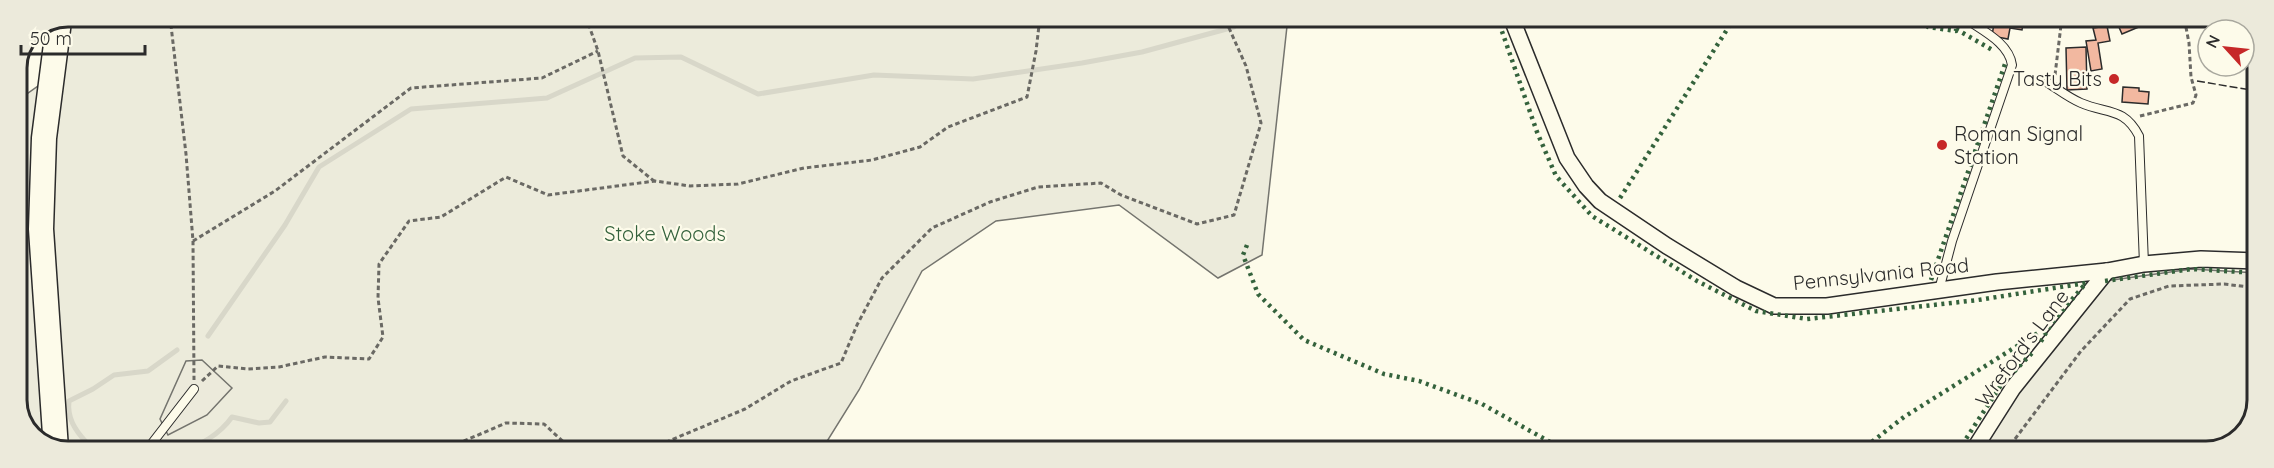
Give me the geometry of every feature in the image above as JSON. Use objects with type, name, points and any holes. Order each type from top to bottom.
[{"type":"main road","points":[[55,439],[41,230],[44,138],[57,29]]},
{"type":"street","name":"Pennsylvania Road","points":[[1515,27],[1574,172],[1600,201],[1667,246],[1736,288],[1774,306],[1827,306],[1997,282],[2106,271],[2144,264],[2201,259],[2247,261]]},
{"type":"street","name":"Wreford's Lane","points":[[1979,441],[2013,388],[2106,271]]},
{"type":"lane","points":[[1939,290],[1952,241],[2012,65],[2004,46],[1977,27]]},
{"type":"lane","points":[[2048,83],[2080,103],[2121,115],[2133,122],[2139,136],[2144,264]]},
{"type":"lane","points":[[154,441],[194,389]]},
{"type":"path","points":[[171,27],[194,242],[194,389]]},
{"type":"path","points":[[590,27],[598,51],[623,156],[654,181]]},
{"type":"path","points":[[194,389],[218,366],[248,369],[279,367],[325,357],[369,359],[383,337],[378,298],[379,264],[409,221],[441,217],[506,177],[548,195],[654,181],[690,186],[738,184],[804,168],[872,160],[920,147],[948,127],[1027,97],[1039,27]]},
{"type":"path","points":[[669,441],[745,409],[790,381],[841,363],[857,325],[882,278],[932,228],[990,202],[1038,187],[1101,183],[1121,195],[1197,224],[1234,215],[1261,123],[1246,66],[1229,27]]},
{"type":"path","points":[[2048,83],[2055,75],[2061,27]]},
{"type":"path","points":[[2127,118],[2193,103],[2196,95],[2191,77],[2186,27]]},
{"type":"path","points":[[194,242],[274,191],[411,88],[543,78],[598,51]]},
{"type":"path","points":[[2014,441],[2081,351],[2130,299],[2169,286],[2224,284],[2247,287]]},
{"type":"path","points":[[464,441],[506,423],[544,424],[563,441]]},
{"type":"green space","name":"Stoke Woods","points":[[65,27],[68,27],[1287,27],[1262,255],[1218,278],[1119,205],[996,221],[922,271],[859,390],[827,441],[68,441],[55,439],[37,427],[30,415],[27,402],[27,94],[52,76]]},
{"type":"green space","points":[[2192,269],[2247,272],[2247,400],[2245,413],[2237,427],[2219,439],[2211,441],[1985,441],[2020,386],[2105,281]]},
{"type":"shaded area","points":[[202,360],[232,388],[207,415],[168,435],[160,419],[186,361]]},
{"type":"building","points":[[1993,27],[2022,27],[2022,30],[2010,28],[2008,39],[1992,36]]},
{"type":"building","points":[[2107,27],[2110,41],[2098,43],[2102,69],[2091,71],[2086,41],[2096,40],[2093,28]]},
{"type":"building","points":[[2119,27],[2139,27],[2122,34]]},
{"type":"building","points":[[2086,47],[2087,89],[2067,90],[2066,48]]},
{"type":"building","points":[[2123,87],[2139,88],[2139,91],[2149,92],[2148,104],[2122,102]]},
{"type":"waterway","points":[[208,336],[285,225],[319,167],[411,109],[547,98],[635,58],[681,57],[758,94],[874,75],[973,79],[1142,52],[1234,27]]},
{"type":"waterway","points":[[85,441],[73,423],[69,413],[69,401],[114,375],[148,371],[177,350]]},
{"type":"waterway","points":[[205,441],[222,429],[232,417],[259,423],[270,422],[286,401]]},
{"type":"hedge","points":[[1500,27],[1537,132],[1556,176],[1592,216],[1697,281],[1756,311],[1807,319],[1978,300],[2086,283],[2051,324],[2039,345]]},
{"type":"hedge","points":[[1620,198],[1729,27]]},
{"type":"hedge","points":[[1928,27],[1956,31],[1956,27]]},
{"type":"hedge","points":[[1956,29],[1994,51]]},
{"type":"hedge","points":[[1931,280],[2005,64]]},
{"type":"hedge","points":[[1247,245],[1243,255],[1258,294],[1304,340],[1384,374],[1419,381],[1482,404],[1548,441]]},
{"type":"hedge","points":[[2105,281],[2192,269],[2247,272]]},
{"type":"hedge","points":[[1873,441],[1904,417],[2049,326]]},
{"type":"hedge","points":[[1965,441],[2001,385],[2034,351]]},
{"type":"fence","points":[[2197,81],[2247,89]]},
{"type":"place","name":"Tasty Bits","points":[[2114,79]]},
{"type":"place","name":"Roman Signal Station","points":[[1942,145]]}]
